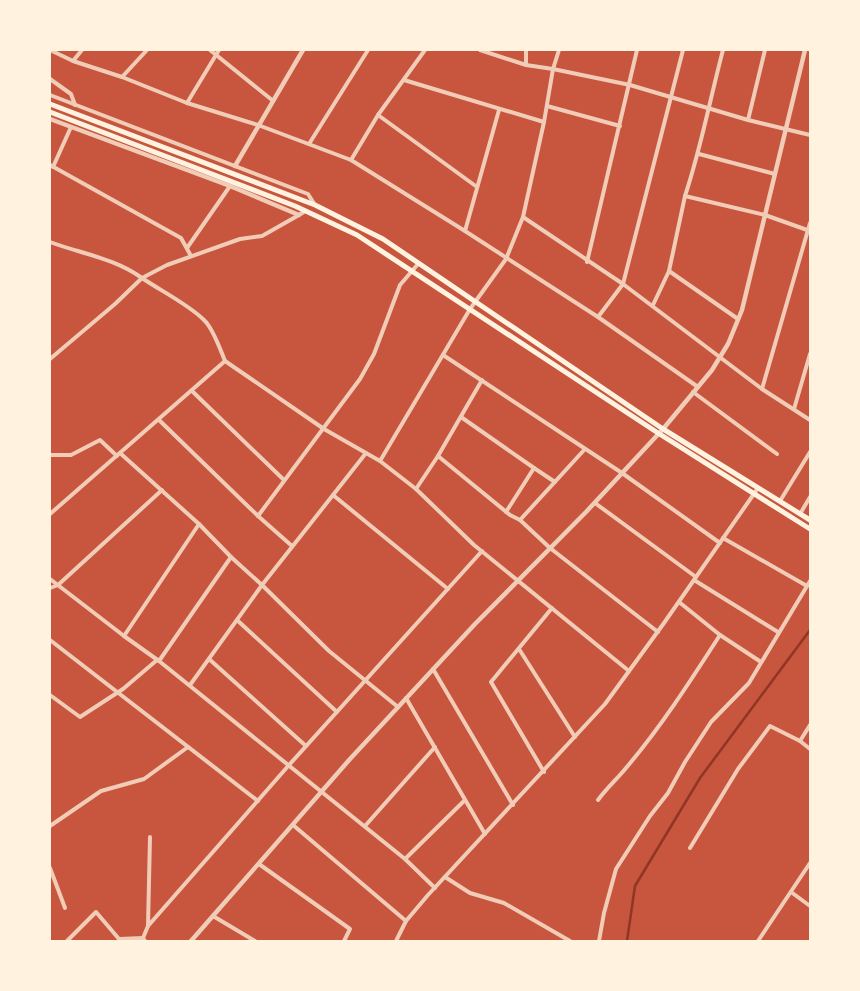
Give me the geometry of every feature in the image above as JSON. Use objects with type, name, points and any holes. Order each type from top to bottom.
[{"type":"main road","points":[[50,104],[315,205],[383,239],[756,490],[810,529]]},
{"type":"main road","points":[[50,112],[295,206],[357,235],[658,433],[756,490],[780,501],[810,520]]},
{"type":"street","points":[[50,50],[73,61],[122,77],[187,103],[258,125],[351,160],[598,316],[698,387]]},
{"type":"street","points":[[73,61],[82,50]]},
{"type":"street","points":[[122,77],[147,50]]},
{"type":"street","points":[[210,50],[272,100]]},
{"type":"street","points":[[187,103],[219,50]]},
{"type":"street","points":[[234,166],[303,50]]},
{"type":"street","points":[[309,144],[368,50]]},
{"type":"street","points":[[351,160],[378,114],[425,50]]},
{"type":"street","points":[[480,50],[526,65],[630,85],[748,120],[810,135]]},
{"type":"street","points":[[526,50],[526,65]]},
{"type":"street","points":[[380,461],[470,309],[506,259],[523,217],[544,122],[553,70],[559,50]]},
{"type":"street","points":[[587,262],[637,50]]},
{"type":"street","points":[[598,316],[623,284],[683,50]]},
{"type":"street","points":[[653,305],[669,271],[684,196],[699,154],[707,108],[723,50]]},
{"type":"street","points":[[748,120],[765,50]]},
{"type":"street","points":[[191,941],[406,698],[518,580],[595,503],[663,429],[721,356],[738,319],[805,50]]},
{"type":"street","points":[[50,80],[71,94],[75,105]]},
{"type":"street","points":[[404,80],[544,122]]},
{"type":"street","points":[[50,95],[308,194],[315,205]]},
{"type":"street","points":[[547,106],[620,126]]},
{"type":"street","points":[[465,231],[499,110]]},
{"type":"street","points":[[378,114],[477,187]]},
{"type":"street","points":[[50,119],[230,186],[299,215]]},
{"type":"street","points":[[70,127],[51,166],[181,238],[191,256]]},
{"type":"street","points":[[699,154],[775,174]]},
{"type":"street","points":[[187,248],[230,186]]},
{"type":"street","points":[[684,196],[765,215],[809,231]]},
{"type":"street","points":[[50,358],[115,304],[142,278],[191,256],[240,239],[262,236],[305,211]]},
{"type":"street","points":[[523,217],[653,305],[762,389],[810,420]]},
{"type":"street","points":[[762,389],[810,223]]},
{"type":"street","points":[[50,242],[92,253],[129,268],[204,320],[212,332],[225,361],[324,429],[380,461],[416,489],[482,551],[629,671]]},
{"type":"street","points":[[258,516],[360,379],[374,354],[400,285],[418,264]]},
{"type":"street","points":[[669,271],[738,319]]},
{"type":"street","points":[[794,409],[810,354]]},
{"type":"street","points":[[443,355],[622,474],[720,543]]},
{"type":"street","points":[[50,514],[225,361]]},
{"type":"street","points":[[416,489],[438,456],[482,380]]},
{"type":"street","points":[[192,391],[284,480]]},
{"type":"street","points":[[694,392],[777,454]]},
{"type":"street","points":[[461,416],[555,482]]},
{"type":"street","points":[[159,420],[258,516],[292,546]]},
{"type":"street","points":[[50,455],[72,455],[100,440],[162,490],[199,524],[329,651],[366,679],[398,707]]},
{"type":"street","points":[[520,520],[585,449]]},
{"type":"street","points":[[780,501],[810,452]]},
{"type":"street","points":[[190,685],[262,585],[366,453]]},
{"type":"street","points":[[438,456],[506,512],[520,520],[550,548],[658,632]]},
{"type":"street","points":[[506,512],[534,468]]},
{"type":"street","points":[[50,588],[58,585],[162,490]]},
{"type":"street","points":[[396,941],[406,921],[435,888],[605,704],[658,632],[756,490]]},
{"type":"street","points":[[333,495],[448,589]]},
{"type":"street","points":[[800,514],[810,497]]},
{"type":"street","points":[[595,503],[695,579],[778,632]]},
{"type":"street","points":[[124,636],[199,524]]},
{"type":"street","points":[[724,538],[807,586]]},
{"type":"street","points":[[148,926],[289,765],[482,551]]},
{"type":"street","points":[[50,695],[80,717],[118,693],[158,660],[231,557]]},
{"type":"street","points":[[50,579],[190,685],[365,826],[435,888]]},
{"type":"street","points":[[599,941],[604,913],[616,869],[650,816],[668,793],[711,722],[749,682],[810,581]]},
{"type":"street","points":[[679,602],[720,635],[761,662]]},
{"type":"street","points":[[544,772],[491,682],[552,608]]},
{"type":"street","points":[[237,620],[337,712]]},
{"type":"street","points":[[598,800],[613,780],[626,769],[720,635]]},
{"type":"street","points":[[50,640],[258,800]]},
{"type":"street","points":[[519,649],[575,737]]},
{"type":"street","points":[[209,659],[306,746]]},
{"type":"street","points":[[433,669],[513,804]]},
{"type":"street","points":[[406,698],[485,834]]},
{"type":"street","points":[[800,741],[810,725]]},
{"type":"street","points":[[690,848],[738,769],[770,726],[800,741],[810,749]]},
{"type":"street","points":[[50,826],[101,791],[144,779],[188,747]]},
{"type":"street","points":[[365,826],[435,747]]},
{"type":"street","points":[[405,860],[465,800]]},
{"type":"street","points":[[292,825],[406,921]]},
{"type":"street","points":[[67,941],[96,912],[120,938],[144,939],[148,926],[150,837]]},
{"type":"street","points":[[758,941],[810,863]]},
{"type":"street","points":[[259,864],[350,929],[344,941]]},
{"type":"street","points":[[50,868],[52,878],[65,908]]},
{"type":"street","points":[[445,877],[470,894],[504,903],[570,941]]},
{"type":"street","points":[[791,892],[810,906]]},
{"type":"street","points":[[213,916],[256,941]]},
{"type":"waterway","points":[[627,941],[635,886],[700,778],[810,630]]}]
